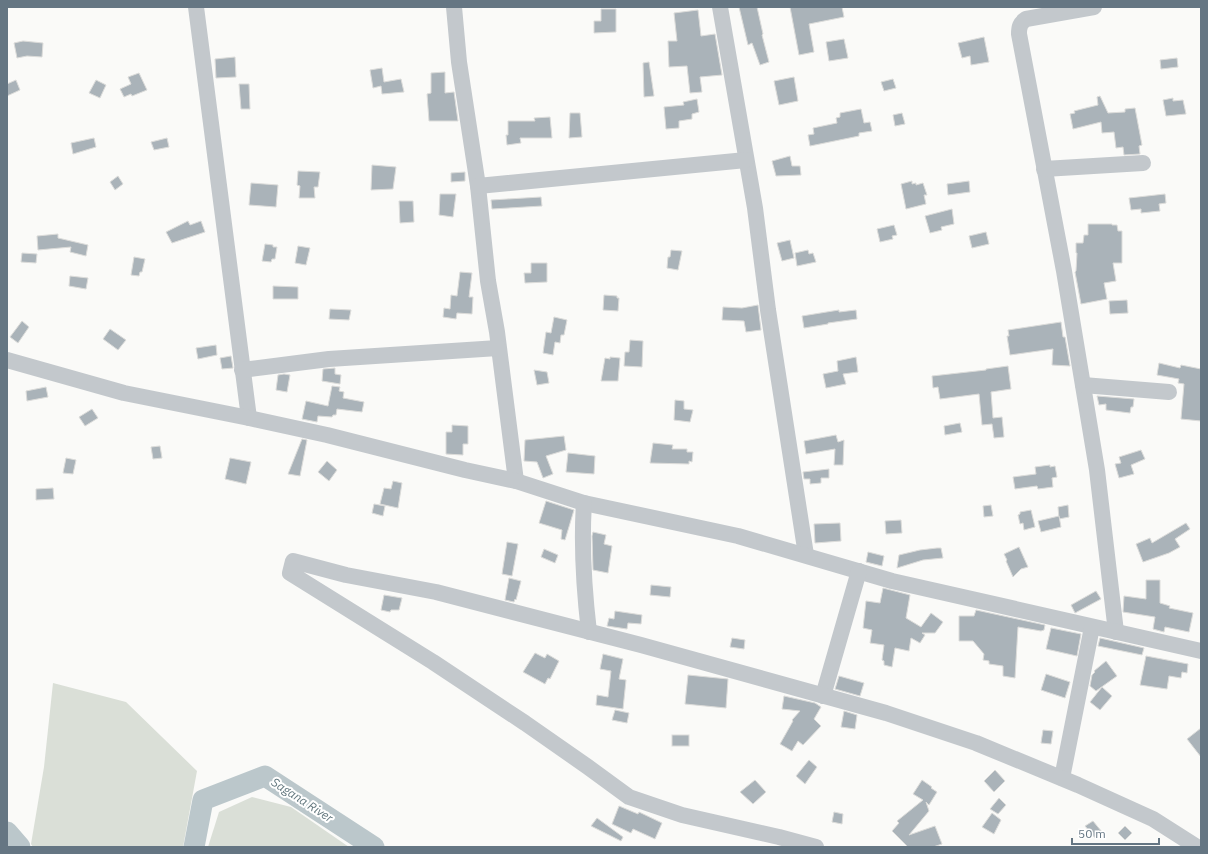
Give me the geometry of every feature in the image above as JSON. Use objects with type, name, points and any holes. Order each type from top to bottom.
[{"type":"street","points":[[196,7],[248,418]]},
{"type":"street","points":[[454,7],[459,62],[478,186],[488,281],[516,481]]},
{"type":"street","points":[[720,7],[755,208],[768,310],[806,555]]},
{"type":"street","points":[[1094,7],[1026,19],[1021,22],[1019,34],[1064,271],[1097,470],[1116,632]]},
{"type":"street","points":[[478,186],[746,160]]},
{"type":"street","points":[[1044,169],[1143,163]]},
{"type":"street","points":[[242,370],[329,359],[498,348]]},
{"type":"street","points":[[7,360],[124,393],[327,435],[465,470],[516,481],[584,504],[738,536],[892,581],[1201,652]]},
{"type":"street","points":[[1083,385],[1169,392]]},
{"type":"street","points":[[584,504],[582,528],[584,582],[589,632]]},
{"type":"street","points":[[816,847],[682,815],[629,797],[519,718],[433,662],[290,573],[293,561],[346,575],[436,592],[745,673],[886,713],[968,741],[1062,778],[1153,819],[1197,847]]},
{"type":"street","points":[[823,696],[859,571]]},
{"type":"street","points":[[1062,778],[1092,627]]},
{"type":"shaded area","points":[[53,683],[126,702],[197,771],[183,847],[33,847],[31,844],[44,767]]},
{"type":"shaded area","points":[[252,797],[291,807],[349,847],[208,847],[219,812]]},
{"type":"building","points":[[739,7],[757,7],[769,62],[760,65],[752,43],[748,45]]},
{"type":"building","points":[[790,7],[842,7],[844,17],[809,24],[814,52],[799,55]]},
{"type":"building","points":[[601,9],[616,9],[616,32],[594,33],[594,21],[601,21]]},
{"type":"building","points":[[698,10],[701,36],[715,34],[722,75],[700,77],[702,92],[690,93],[687,66],[669,67],[668,41],[677,41],[674,13]]},
{"type":"building","points":[[984,37],[989,62],[971,65],[970,56],[962,58],[958,43]]},
{"type":"building","points":[[844,39],[848,58],[829,61],[826,42]]},
{"type":"building","points":[[23,41],[43,43],[42,57],[27,56],[17,58],[14,43]]},
{"type":"building","points":[[235,57],[236,77],[216,78],[215,59]]},
{"type":"building","points":[[1177,58],[1178,67],[1161,69],[1160,60]]},
{"type":"building","points":[[649,62],[654,96],[644,97],[643,63]]},
{"type":"building","points":[[382,68],[384,82],[401,79],[404,92],[382,94],[381,86],[373,88],[370,70]]},
{"type":"building","points":[[445,72],[445,93],[454,92],[458,121],[429,121],[427,94],[431,93],[431,73]]},
{"type":"building","points":[[139,73],[147,90],[132,96],[131,94],[124,97],[120,89],[131,84],[128,77]]},
{"type":"building","points":[[794,77],[798,101],[779,105],[774,81]]},
{"type":"building","points":[[893,79],[896,88],[884,91],[881,82]]},
{"type":"building","points":[[16,80],[20,90],[7,96],[7,84]]},
{"type":"building","points":[[96,80],[106,85],[100,98],[89,93]]},
{"type":"building","points":[[239,84],[249,84],[250,109],[241,109]]},
{"type":"building","points":[[1100,96],[1108,113],[1125,112],[1125,109],[1135,108],[1142,145],[1139,146],[1140,154],[1124,155],[1123,147],[1116,148],[1114,132],[1102,133],[1101,122],[1073,129],[1070,114],[1075,113],[1074,111],[1098,105],[1097,97]]},
{"type":"building","points":[[1173,98],[1173,101],[1183,100],[1186,114],[1166,116],[1163,100]]},
{"type":"building","points":[[697,99],[699,112],[692,114],[692,119],[679,121],[679,128],[666,129],[664,107],[684,105],[683,102]]},
{"type":"building","points":[[861,109],[864,123],[870,122],[872,131],[859,133],[859,136],[810,146],[808,135],[814,134],[813,128],[837,123],[836,118],[840,117],[840,113]]},
{"type":"building","points":[[570,113],[580,113],[582,137],[569,138]]},
{"type":"building","points":[[902,113],[905,124],[895,126],[893,115]]},
{"type":"building","points":[[550,117],[552,138],[520,138],[521,143],[507,145],[506,135],[508,135],[508,121],[535,121],[534,118]]},
{"type":"building","points":[[94,138],[96,147],[73,154],[71,143]]},
{"type":"building","points":[[167,138],[169,147],[154,150],[151,142]]},
{"type":"building","points":[[790,156],[792,166],[800,166],[801,175],[776,176],[772,161]]},
{"type":"building","points":[[372,165],[396,167],[393,189],[371,190]]},
{"type":"building","points":[[298,171],[320,172],[318,187],[314,187],[315,198],[299,198],[300,186],[297,185]]},
{"type":"building","points":[[465,172],[465,181],[451,182],[451,173]]},
{"type":"building","points":[[118,176],[123,184],[115,190],[110,182]]},
{"type":"building","points":[[912,181],[912,184],[916,183],[916,185],[923,183],[927,195],[924,195],[926,204],[906,209],[901,184]]},
{"type":"building","points":[[969,181],[970,192],[948,195],[947,184]]},
{"type":"building","points":[[251,183],[278,185],[276,207],[249,205]]},
{"type":"building","points":[[440,194],[456,194],[453,217],[439,215]]},
{"type":"building","points":[[1165,194],[1166,203],[1159,204],[1160,211],[1141,213],[1141,209],[1131,210],[1129,198]]},
{"type":"building","points":[[541,197],[542,206],[492,209],[491,200]]},
{"type":"building","points":[[399,201],[413,201],[414,222],[400,223]]},
{"type":"building","points":[[952,209],[954,224],[941,227],[942,230],[930,233],[925,216]]},
{"type":"building","points":[[188,221],[190,225],[201,221],[205,232],[172,243],[166,232]]},
{"type":"building","points":[[1088,224],[1117,225],[1118,231],[1122,231],[1122,263],[1113,263],[1116,281],[1104,283],[1107,299],[1081,304],[1075,272],[1077,253],[1076,243],[1083,243],[1084,235],[1088,235]]},
{"type":"building","points":[[894,225],[897,235],[892,236],[893,239],[880,242],[877,229]]},
{"type":"building","points":[[986,232],[989,244],[972,248],[969,236]]},
{"type":"building","points":[[58,234],[58,238],[88,245],[86,256],[70,252],[71,247],[38,250],[37,236]]},
{"type":"building","points":[[790,240],[794,258],[782,261],[777,243]]},
{"type":"building","points":[[265,244],[277,247],[275,259],[272,259],[271,262],[262,261]]},
{"type":"building","points":[[298,246],[310,248],[306,265],[295,263]]},
{"type":"building","points":[[671,250],[682,251],[678,270],[667,268],[668,257],[670,257]]},
{"type":"building","points":[[808,250],[809,254],[813,253],[816,262],[797,266],[795,253]]},
{"type":"building","points":[[22,253],[37,254],[36,263],[21,262]]},
{"type":"building","points":[[134,257],[145,259],[142,272],[140,272],[139,276],[131,275]]},
{"type":"building","points":[[531,263],[547,263],[547,282],[525,283],[524,273],[531,273]]},
{"type":"building","points":[[460,272],[472,273],[469,297],[473,297],[472,314],[457,313],[456,319],[443,317],[444,308],[450,309],[451,295],[457,296]]},
{"type":"building","points":[[70,276],[88,278],[86,289],[69,286]]},
{"type":"building","points":[[273,286],[298,287],[298,299],[273,299]]},
{"type":"building","points":[[604,295],[617,296],[617,298],[619,298],[618,311],[603,310]]},
{"type":"building","points":[[1127,300],[1128,313],[1110,314],[1109,301]]},
{"type":"building","points":[[758,305],[761,330],[746,332],[744,321],[722,320],[723,307],[742,308]]},
{"type":"building","points":[[330,309],[351,310],[349,320],[329,319]]},
{"type":"building","points":[[839,310],[839,312],[856,310],[857,319],[804,328],[802,316]]},
{"type":"building","points":[[554,317],[567,320],[564,335],[561,335],[560,343],[555,342],[553,355],[543,353],[546,332],[551,333]]},
{"type":"building","points":[[22,321],[29,327],[18,343],[10,337]]},
{"type":"building","points":[[1061,322],[1070,366],[1052,365],[1053,349],[1010,355],[1007,336],[1009,336],[1008,330]]},
{"type":"building","points":[[110,329],[126,340],[118,350],[103,339]]},
{"type":"building","points":[[630,340],[643,341],[642,367],[624,366],[625,352],[629,352]]},
{"type":"building","points":[[216,345],[217,355],[198,359],[196,348]]},
{"type":"building","points":[[231,356],[233,368],[222,369],[220,358]]},
{"type":"building","points":[[610,357],[620,358],[618,381],[601,381],[605,358],[610,359]]},
{"type":"building","points":[[856,357],[858,372],[843,374],[846,384],[826,388],[823,374],[838,371],[837,361]]},
{"type":"building","points":[[1159,363],[1180,368],[1181,365],[1201,369],[1201,421],[1181,419],[1184,384],[1178,383],[1179,379],[1157,375]]},
{"type":"building","points":[[1008,366],[1011,389],[991,392],[993,418],[1002,417],[1004,437],[994,438],[992,424],[982,425],[979,394],[940,399],[938,387],[933,388],[932,376]]},
{"type":"building","points":[[335,368],[335,374],[341,375],[340,384],[322,381],[323,369]]},
{"type":"building","points":[[534,370],[547,372],[549,383],[537,385]]},
{"type":"building","points":[[278,375],[290,375],[287,392],[276,390]]},
{"type":"building","points":[[332,386],[340,387],[339,391],[344,392],[343,398],[364,402],[362,412],[337,409],[336,415],[333,415],[332,417],[318,416],[317,422],[302,419],[306,401],[328,406]]},
{"type":"building","points":[[46,387],[48,397],[27,401],[26,391]]},
{"type":"building","points":[[1097,396],[1134,399],[1133,407],[1131,407],[1130,413],[1106,410],[1106,404],[1099,405]]},
{"type":"building","points":[[675,400],[684,401],[684,409],[693,410],[690,422],[674,420]]},
{"type":"building","points":[[92,409],[98,418],[85,426],[79,417]]},
{"type":"building","points":[[960,423],[962,432],[945,435],[944,426]]},
{"type":"building","points":[[452,425],[468,426],[468,444],[463,444],[463,455],[446,454],[446,432],[452,432]]},
{"type":"building","points":[[836,435],[838,442],[844,440],[843,465],[834,465],[835,449],[806,454],[804,441]]},
{"type":"building","points":[[564,436],[566,450],[546,456],[553,474],[543,478],[537,462],[524,461],[525,440]]},
{"type":"building","points":[[302,439],[307,440],[300,476],[288,474]]},
{"type":"building","points":[[653,443],[673,445],[672,449],[687,449],[687,452],[693,452],[692,462],[689,461],[689,464],[650,463]]},
{"type":"building","points":[[160,446],[162,458],[153,459],[151,447]]},
{"type":"building","points":[[1141,450],[1145,459],[1131,465],[1134,474],[1119,478],[1115,464],[1121,463],[1119,457]]},
{"type":"building","points":[[568,453],[595,456],[594,474],[566,472]]},
{"type":"building","points":[[66,458],[76,460],[73,474],[63,473]]},
{"type":"building","points":[[230,458],[251,462],[246,484],[225,479]]},
{"type":"building","points":[[327,461],[337,470],[329,481],[318,472]]},
{"type":"building","points":[[1050,465],[1050,467],[1055,466],[1057,477],[1052,478],[1053,487],[1038,489],[1037,486],[1015,489],[1013,477],[1036,474],[1035,467]]},
{"type":"building","points":[[829,469],[829,478],[821,478],[821,483],[810,484],[810,479],[804,479],[803,472]]},
{"type":"building","points":[[393,481],[402,483],[398,508],[380,504],[384,488],[391,489]]},
{"type":"building","points":[[53,488],[54,499],[36,500],[36,489]]},
{"type":"building","points":[[546,501],[574,510],[565,540],[561,539],[562,530],[539,523]]},
{"type":"building","points":[[374,504],[385,506],[383,516],[372,513]]},
{"type":"building","points":[[991,505],[993,516],[984,517],[983,506]]},
{"type":"building","points":[[1068,505],[1069,517],[1059,519],[1058,507]]},
{"type":"building","points":[[1031,510],[1035,527],[1024,530],[1023,523],[1020,524],[1018,515],[1020,512]]},
{"type":"building","points":[[1059,516],[1061,527],[1041,532],[1038,521]]},
{"type":"building","points":[[901,520],[902,533],[886,534],[885,521]]},
{"type":"building","points":[[840,523],[841,541],[815,543],[814,524]]},
{"type":"building","points":[[1186,523],[1190,529],[1175,539],[1180,547],[1169,553],[1143,562],[1136,544],[1150,538],[1152,543]]},
{"type":"building","points":[[593,532],[606,535],[604,544],[612,546],[608,573],[593,570]]},
{"type":"building","points":[[507,542],[518,544],[512,576],[502,574]]},
{"type":"building","points":[[1019,547],[1028,567],[1021,569],[1013,577],[1004,554]]},
{"type":"building","points":[[941,548],[943,558],[923,560],[897,568],[899,555]]},
{"type":"building","points":[[544,549],[558,555],[555,563],[541,557]]},
{"type":"building","points":[[868,552],[884,556],[882,566],[866,562]]},
{"type":"building","points":[[509,578],[521,581],[516,600],[515,599],[514,602],[505,600]]},
{"type":"building","points":[[1146,580],[1160,580],[1160,603],[1170,606],[1169,608],[1193,613],[1189,632],[1165,627],[1164,632],[1153,629],[1155,617],[1123,612],[1124,596],[1146,599]]},
{"type":"building","points":[[651,585],[671,587],[670,597],[650,595]]},
{"type":"building","points":[[883,588],[910,595],[906,618],[921,627],[931,613],[943,622],[935,633],[922,633],[925,635],[920,643],[911,638],[909,651],[895,648],[892,667],[884,665],[884,661],[882,660],[884,645],[870,643],[872,630],[863,628],[866,601],[880,603]]},
{"type":"building","points":[[1096,591],[1101,599],[1075,613],[1071,605]]},
{"type":"building","points":[[384,595],[402,598],[399,610],[391,610],[390,612],[381,610]]},
{"type":"building","points":[[976,610],[1045,625],[1044,630],[1041,631],[1018,627],[1015,678],[1003,676],[1003,666],[989,664],[989,661],[983,660],[984,654],[973,641],[959,641],[959,616],[974,616]]},
{"type":"building","points":[[615,611],[642,615],[641,624],[628,623],[627,629],[607,626],[609,618],[614,619]]},
{"type":"building","points":[[1051,628],[1081,634],[1077,656],[1046,649]]},
{"type":"building","points":[[732,638],[745,640],[744,649],[730,647]]},
{"type":"building","points":[[1100,638],[1144,648],[1142,655],[1098,646]]},
{"type":"building","points":[[535,653],[545,658],[547,654],[559,661],[550,679],[548,678],[545,684],[523,672]]},
{"type":"building","points":[[603,654],[623,659],[619,679],[626,680],[623,709],[596,705],[597,695],[608,697],[611,671],[600,669]]},
{"type":"building","points":[[1146,656],[1188,664],[1187,673],[1182,672],[1181,678],[1169,676],[1167,689],[1140,685]]},
{"type":"building","points":[[1106,661],[1117,676],[1096,691],[1090,686],[1092,675],[1095,672],[1094,671]]},
{"type":"building","points":[[1046,674],[1070,682],[1065,698],[1041,690]]},
{"type":"building","points":[[688,675],[728,679],[726,708],[685,704]]},
{"type":"building","points":[[839,676],[864,683],[860,696],[835,689]]},
{"type":"building","points":[[1102,687],[1112,696],[1100,710],[1090,702]]},
{"type":"building","points":[[784,696],[815,703],[821,707],[814,719],[821,726],[803,745],[798,741],[792,751],[780,744],[793,721],[792,720],[800,711],[782,709]]},
{"type":"building","points":[[615,710],[629,713],[627,723],[612,720]]},
{"type":"building","points":[[844,711],[857,715],[855,729],[841,727]]},
{"type":"building","points":[[1201,728],[1201,757],[1187,739]]},
{"type":"building","points":[[1043,730],[1053,731],[1051,744],[1041,743]]},
{"type":"building","points":[[672,735],[689,735],[689,746],[672,746]]},
{"type":"building","points":[[809,760],[817,767],[805,784],[796,776]]},
{"type":"building","points":[[995,770],[1005,781],[994,792],[984,781]]},
{"type":"building","points":[[755,780],[766,792],[753,804],[740,792]]},
{"type":"building","points":[[922,780],[937,792],[929,805],[926,802],[929,811],[909,835],[935,826],[942,844],[933,847],[908,847],[892,831],[899,823],[897,821],[923,800],[913,794]]},
{"type":"building","points":[[999,798],[1006,805],[998,814],[990,809]]},
{"type":"building","points":[[619,806],[638,814],[639,812],[662,823],[655,839],[633,829],[631,833],[612,824]]},
{"type":"building","points":[[834,812],[843,814],[842,824],[832,822]]},
{"type":"building","points":[[992,813],[1001,820],[994,834],[982,827]]},
{"type":"building","points":[[597,818],[623,837],[621,841],[591,826]]},
{"type":"building","points":[[1093,821],[1102,832],[1095,838],[1085,826]]},
{"type":"building","points":[[1125,826],[1132,833],[1125,840],[1118,833]]},
{"type":"waterway","name":"Sagana River","points":[[194,847],[203,800],[265,776],[374,847]]},
{"type":"waterway","name":"Sagana River","points":[[7,832],[20,847]]}]
